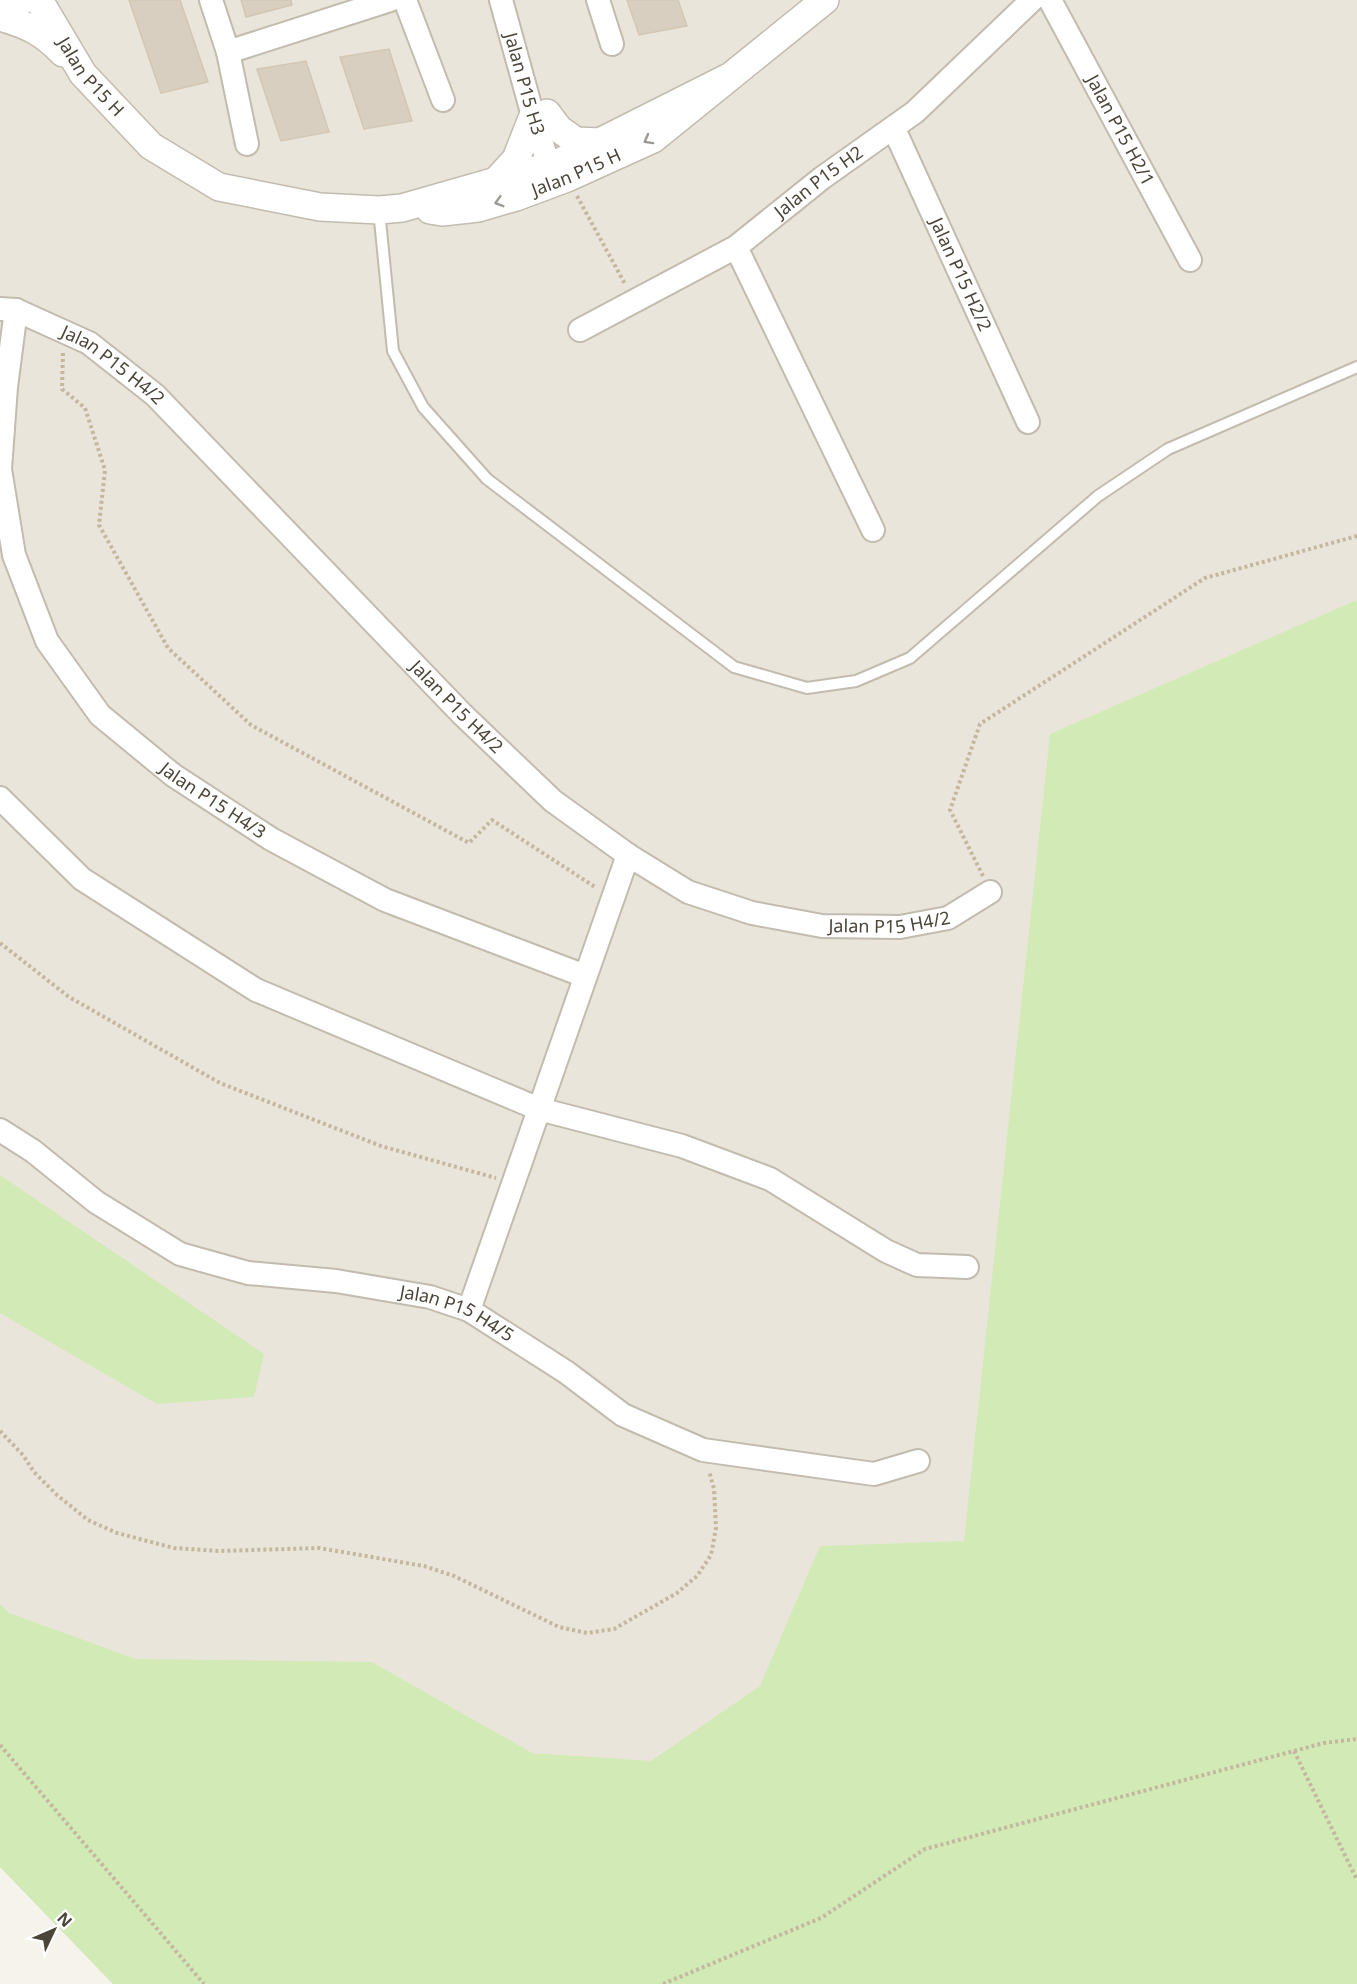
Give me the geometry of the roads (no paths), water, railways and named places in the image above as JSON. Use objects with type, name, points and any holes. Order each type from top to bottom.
[{"type":"street","points":[[0,11],[30,0]]},
{"type":"street","points":[[40,0],[48,4],[78,38]]},
{"type":"street","name":"Jalan P15 H","points":[[40,0],[83,74],[151,146],[219,187],[320,207],[442,212],[478,208],[516,197],[558,172],[601,142],[727,78]]},
{"type":"street","name":"Jalan P15 H","points":[[59,0],[92,67],[151,146]]},
{"type":"street","points":[[211,0],[228,52],[248,144]]},
{"type":"street","points":[[228,52],[390,0]]},
{"type":"street","points":[[405,0],[443,100]]},
{"type":"street","name":"Jalan P15 H3","points":[[501,0],[558,172]]},
{"type":"street","name":"Jalan P15 H3","points":[[514,0],[540,114]]},
{"type":"street","points":[[598,0],[612,44]]},
{"type":"street","name":"Jalan P15 H","points":[[391,209],[496,181],[558,172],[653,139],[825,0]]},
{"type":"street","name":"Jalan P15 H2","points":[[579,330],[736,247],[822,178],[894,129],[953,77],[1032,0]]},
{"type":"street","name":"Jalan P15 H2/1","points":[[1050,0],[1190,260]]},
{"type":"street","points":[[0,17],[21,23],[48,37],[83,74]]},
{"type":"street","points":[[496,181],[516,159],[540,114],[576,141],[601,142]]},
{"type":"street","name":"Jalan P15 H2/2","points":[[894,129],[1028,422]]},
{"type":"street","points":[[736,247],[873,530]]},
{"type":"street","name":"Jalan P15 H4/2","points":[[8,309],[89,343],[155,395],[462,714],[553,801],[628,855],[688,892],[752,913],[822,926],[900,927],[948,918],[990,892]]},
{"type":"street","name":"Jalan P15 H4/3","points":[[8,309],[6,387],[0,469],[14,555],[46,641],[100,715],[173,775],[271,839],[385,900],[585,976]]},
{"type":"street","points":[[0,798],[82,879],[256,990],[539,1109],[682,1146],[770,1179],[886,1251],[917,1265],[967,1267]]},
{"type":"street","points":[[469,1310],[628,855]]},
{"type":"street","name":"Jalan P15 H4/5","points":[[0,1130],[33,1151],[96,1202],[180,1254],[248,1273],[336,1281],[430,1297],[469,1310],[566,1372],[623,1415],[703,1450],[874,1474],[918,1461]]},
{"type":"lane","points":[[391,209],[393,351],[423,407],[487,479],[734,667],[807,688],[856,681],[910,658],[1098,496],[1168,449],[1357,367]]}]
